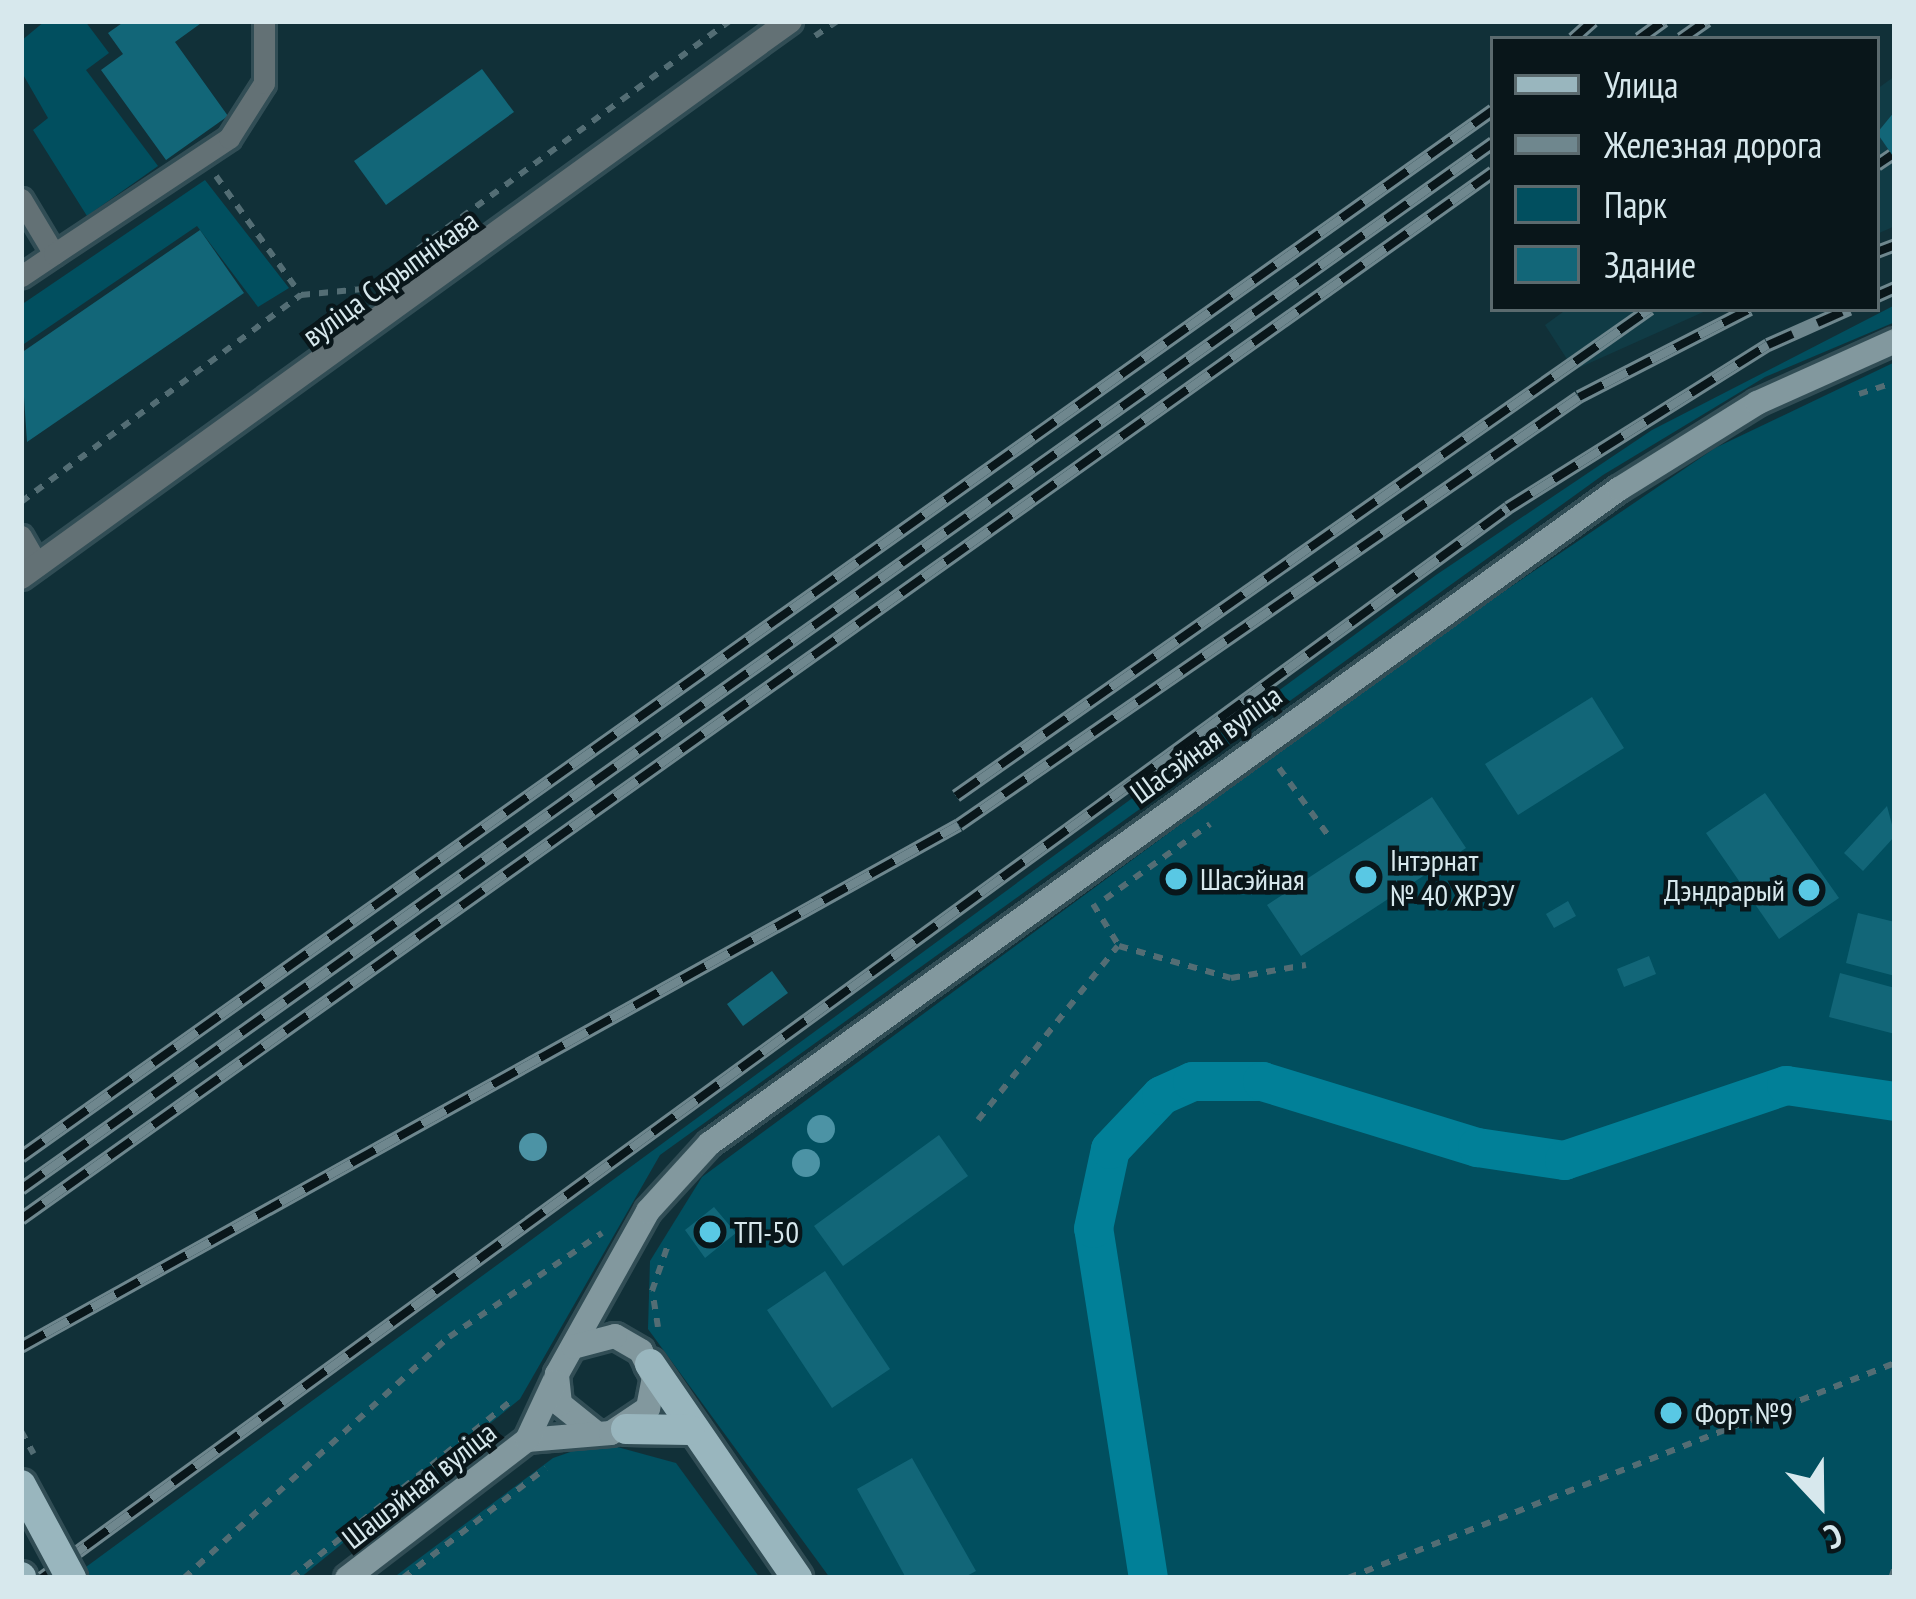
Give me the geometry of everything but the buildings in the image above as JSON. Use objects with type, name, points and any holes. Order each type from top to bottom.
[{"type":"main road","name":"Шасэйная вуліца","points":[[572,1348],[620,1275],[664,1188],[770,1098],[1636,478],[1757,403],[1895,341]]},
{"type":"main road","points":[[620,1275],[690,1430],[797,1578]]},
{"type":"main road","points":[[652,1352],[615,1336],[572,1348],[557,1374],[560,1404],[610,1430],[690,1430]]},
{"type":"main road","points":[[610,1430],[653,1394],[652,1352]]},
{"type":"main road","name":"Шашэйная вуліца","points":[[347,1578],[527,1439],[557,1374]]},
{"type":"main road","name":"Шашэйная вуліца","points":[[527,1439],[610,1430]]},
{"type":"main road","points":[[21,1486],[71,1578]]},
{"type":"street","name":"вуліца Скрыпнікава","points":[[30,571],[790,21]]},
{"type":"lane","points":[[21,276],[203,157],[264,83],[264,21]]},
{"type":"lane","points":[[21,199],[54,254]]},
{"type":"lane","points":[[21,536],[30,571]]},
{"type":"path","points":[[398,264],[730,21]]},
{"type":"path","points":[[203,157],[301,295]]},
{"type":"path","points":[[21,502],[301,295],[361,291],[379,277]]},
{"type":"path","points":[[1851,396],[1895,382]]},
{"type":"path","points":[[1261,779],[1298,752]]},
{"type":"path","points":[[1278,766],[1330,838]]},
{"type":"path","points":[[1072,915],[1193,844],[1226,805]]},
{"type":"path","points":[[1093,904],[1118,946],[1252,982],[1306,965]]},
{"type":"path","points":[[978,1120],[1118,946]]},
{"type":"path","points":[[652,1352],[652,1291],[676,1227]]},
{"type":"path","points":[[184,1578],[449,1337],[609,1228],[601,1248]]},
{"type":"path","points":[[1348,1578],[1895,1364]]},
{"type":"path","points":[[290,1578],[521,1388]]},
{"type":"path","points":[[403,1578],[572,1458]]},
{"type":"path","points":[[1891,1578],[1895,1568]]},
{"type":"shaded area","points":[[1895,76],[1895,226],[1880,233],[1880,87]]},
{"type":"shaded area","points":[[1563,312],[1703,312],[1574,370],[1545,325]]},
{"type":"green space","points":[[45,21],[85,21],[109,53],[86,70],[158,166],[87,216],[33,130],[48,118],[21,71],[21,41]]},
{"type":"green space","points":[[205,180],[289,288],[258,307],[197,226],[21,346],[21,305]]},
{"type":"green space","points":[[1895,305],[1895,322],[1765,377],[1603,475],[660,1155],[520,1399],[300,1578],[71,1578],[1436,575],[1652,430]]},
{"type":"green space","points":[[1895,362],[1895,1578],[830,1578],[648,1329],[650,1261],[702,1177],[1406,658],[1715,448]]},
{"type":"green space","points":[[599,1442],[676,1463],[760,1578],[393,1578],[553,1458]]},
{"type":"waterway","points":[[1148,1578],[1093,1228],[1110,1149],[1161,1095],[1192,1081],[1262,1081],[1477,1147],[1564,1160],[1786,1085],[1895,1101]]},
{"type":"railway","points":[[1576,36],[1593,21]]},
{"type":"railway","points":[[1643,36],[1664,21]]},
{"type":"railway","points":[[1685,36],[1707,21]]},
{"type":"railway","points":[[21,1157],[1490,112]]},
{"type":"railway","points":[[21,1189],[1490,145]]},
{"type":"railway","points":[[1880,163],[1892,155]]},
{"type":"railway","points":[[21,1219],[1490,174]]},
{"type":"railway","points":[[1880,251],[1895,245]]},
{"type":"railway","points":[[1880,295],[1895,288]]},
{"type":"railway","points":[[956,796],[1646,312]]},
{"type":"railway","points":[[21,1347],[959,825],[1579,397],[1744,312]]},
{"type":"railway","points":[[42,1578],[1508,508],[1768,345],[1842,312]]},
{"type":"place","name":"Інтэрнат № 40 ЖРЭУ","points":[[1366,877]]},
{"type":"place","name":"Шасэйная","points":[[1176,879]]},
{"type":"place","name":"Дэндрарый","points":[[1809,890]]},
{"type":"place","name":"ТП-50","points":[[710,1232]]},
{"type":"place","name":"Форт №9","points":[[1671,1413]]}]
